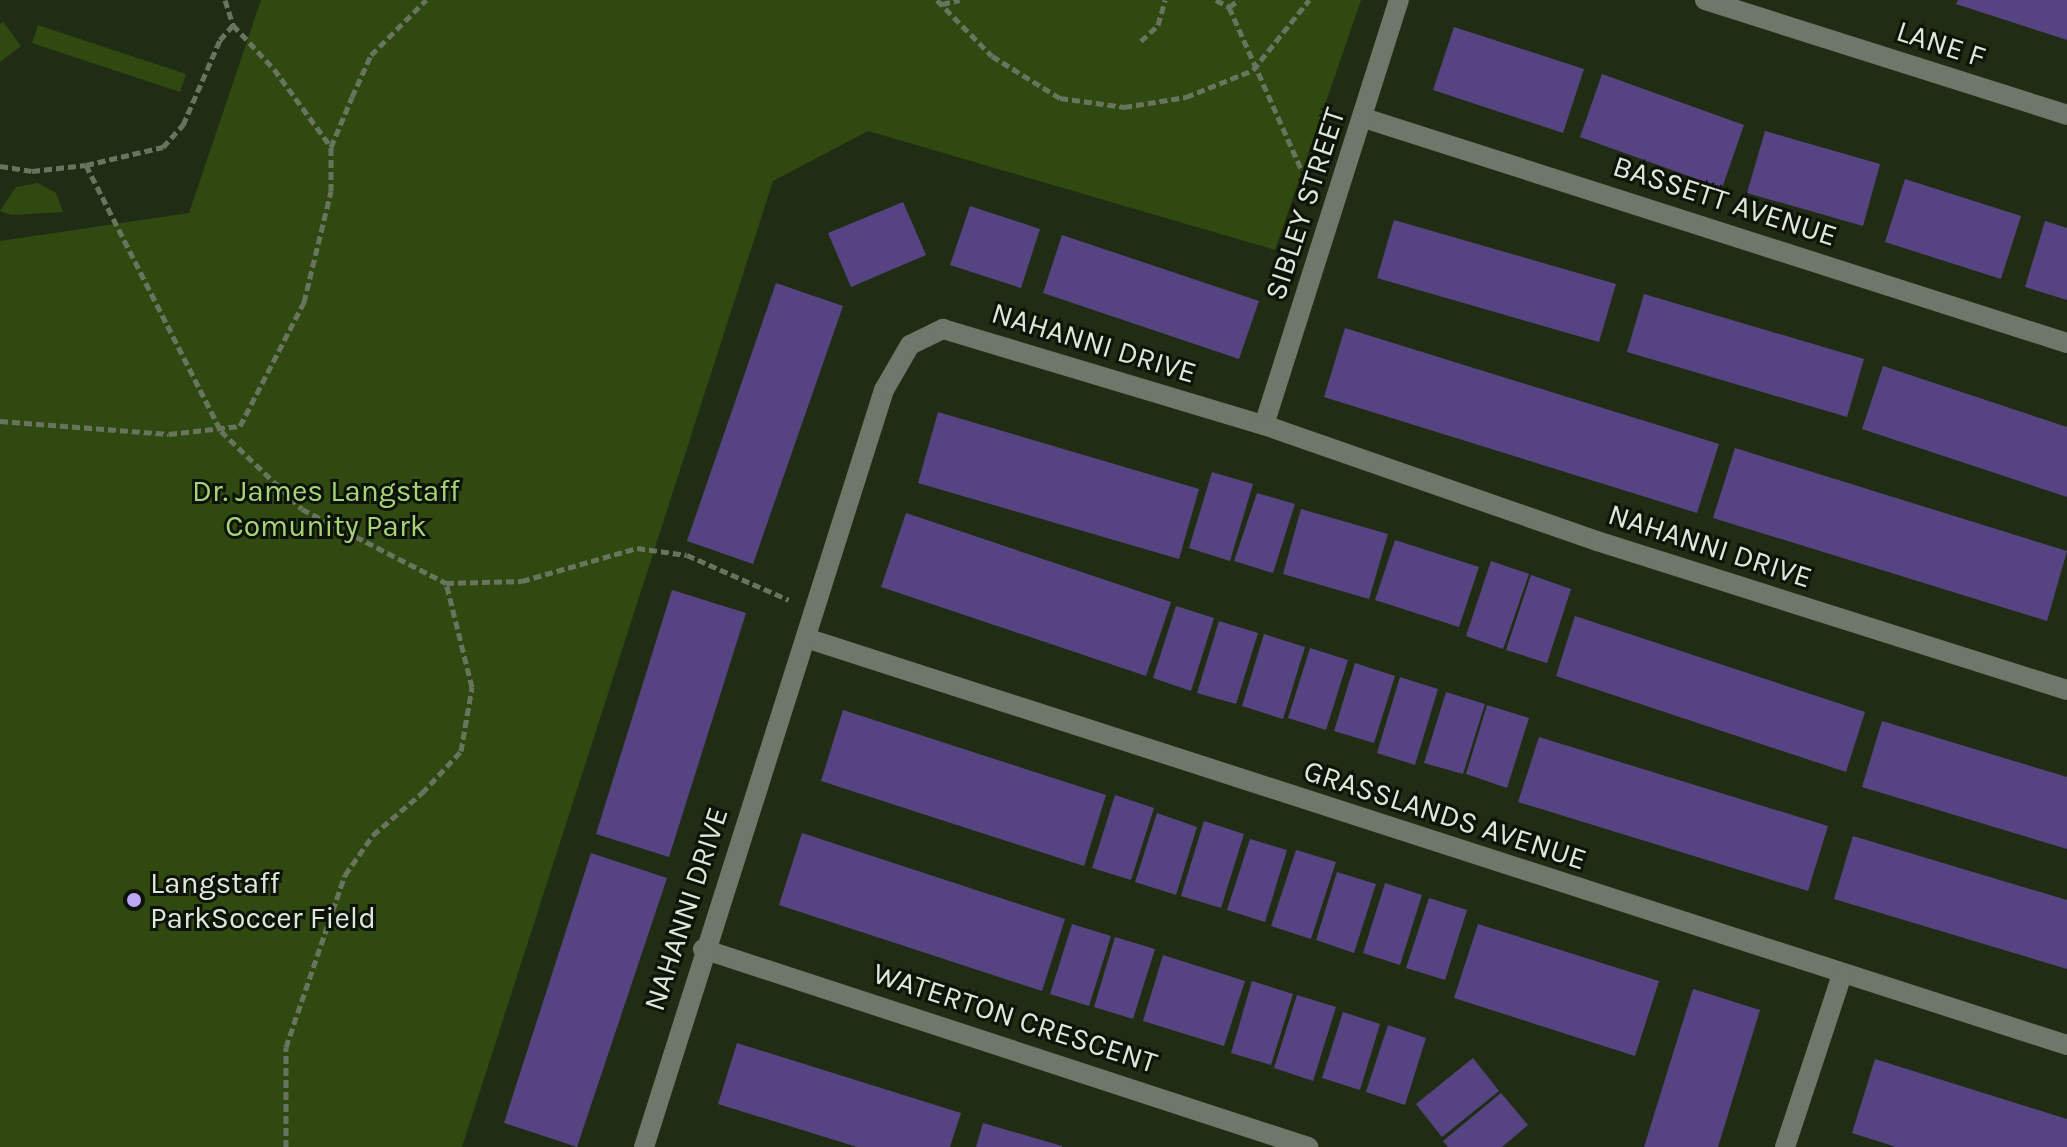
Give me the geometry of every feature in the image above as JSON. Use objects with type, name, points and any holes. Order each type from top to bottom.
[{"type":"street","name":"SIBLEY STREET","points":[[1264,425],[1399,0]]},
{"type":"street","name":"LANE F","points":[[1705,0],[2067,115]]},
{"type":"street","name":"BASSETT AVENUE","points":[[1364,118],[2067,343]]},
{"type":"street","name":"NAHANNI DRIVE","points":[[644,1147],[703,949],[884,390],[910,345],[943,329],[1264,425],[1597,541],[2067,690]]},
{"type":"street","name":"GRASSLANDS AVENUE","points":[[806,638],[1842,975],[2067,1045]]},
{"type":"street","name":"WATERTON CRESCENT","points":[[703,949],[1308,1147]]},
{"type":"street","points":[[1785,1147],[1842,975]]},
{"type":"path","points":[[225,0],[233,25],[274,69],[331,147]]},
{"type":"path","points":[[0,421],[169,434],[221,431],[240,426],[304,302],[331,191],[331,147],[371,55],[426,0]]},
{"type":"path","points":[[939,2],[960,0]]},
{"type":"path","points":[[1141,41],[1149,39],[1158,25],[1165,0]]},
{"type":"path","points":[[1216,0],[1229,3],[1239,0]]},
{"type":"path","points":[[939,2],[992,56],[1060,98],[1124,107],[1186,97],[1253,70],[1309,0]]},
{"type":"path","points":[[1229,3],[1253,70],[1302,171]]},
{"type":"path","points":[[0,166],[32,171],[86,165],[163,147],[183,125],[220,40],[233,25]]},
{"type":"path","points":[[86,165],[221,431],[302,509],[446,583],[522,581],[637,548],[687,555],[789,600]]},
{"type":"path","points":[[286,1147],[286,1047],[345,875],[373,835],[422,793],[461,751],[472,687],[446,583]]},
{"type":"green space","name":"Dr. James Langstaff Comunity Park","points":[[261,0],[1361,0],[1275,250],[868,131],[773,181],[462,1147],[0,1147],[0,241],[189,213]]},
{"type":"green space","points":[[3,22],[21,46],[0,62],[0,24]]},
{"type":"green space","points":[[38,25],[186,74],[180,92],[32,43]]},
{"type":"green space","points":[[38,183],[56,193],[63,212],[11,215],[0,211],[16,187]]},
{"type":"building","points":[[1958,0],[2067,0],[2067,40],[1956,4]]},
{"type":"building","points":[[1454,27],[1584,69],[1563,133],[1433,90]]},
{"type":"building","points":[[1602,74],[1744,125],[1722,188],[1580,137]]},
{"type":"building","points":[[1765,131],[1880,164],[1863,226],[1747,193]]},
{"type":"building","points":[[1905,179],[2021,216],[2001,279],[1885,242]]},
{"type":"building","points":[[903,202],[926,255],[851,287],[828,233]]},
{"type":"building","points":[[970,206],[1040,229],[1021,288],[950,265]]},
{"type":"building","points":[[1394,220],[1616,284],[1599,342],[1377,278]]},
{"type":"building","points":[[2045,221],[2067,228],[2067,300],[2025,287]]},
{"type":"building","points":[[1062,235],[1259,301],[1239,359],[1043,293]]},
{"type":"building","points":[[776,283],[843,306],[753,564],[687,541]]},
{"type":"building","points":[[1644,294],[1864,359],[1847,417],[1627,352]]},
{"type":"building","points":[[1345,328],[1719,444],[1697,513],[1324,397]]},
{"type":"building","points":[[1883,366],[2067,427],[2067,497],[1862,429]]},
{"type":"building","points":[[938,412],[1199,489],[1179,559],[918,483]]},
{"type":"building","points":[[1735,448],[2067,551],[2047,621],[1713,518]]},
{"type":"building","points":[[1212,472],[1253,484],[1230,561],[1189,548]]},
{"type":"building","points":[[1257,493],[1295,504],[1273,573],[1234,561]]},
{"type":"building","points":[[1301,509],[1388,534],[1369,599],[1283,574]]},
{"type":"building","points":[[906,513],[1171,602],[1146,676],[881,587]]},
{"type":"building","points":[[1395,540],[1479,567],[1459,627],[1375,600]]},
{"type":"building","points":[[1491,561],[1529,574],[1503,649],[1466,636]]},
{"type":"building","points":[[1531,575],[1571,589],[1547,663],[1506,650]]},
{"type":"building","points":[[672,590],[746,613],[669,857],[596,834]]},
{"type":"building","points":[[1176,606],[1214,618],[1191,691],[1153,678]]},
{"type":"building","points":[[1575,616],[1865,712],[1846,772],[1556,676]]},
{"type":"building","points":[[1219,621],[1258,633],[1236,704],[1197,693]]},
{"type":"building","points":[[1264,634],[1305,647],[1283,719],[1242,706]]},
{"type":"building","points":[[1310,648],[1348,660],[1326,730],[1288,718]]},
{"type":"building","points":[[1355,663],[1395,676],[1374,743],[1334,731]]},
{"type":"building","points":[[1400,677],[1438,689],[1415,765],[1377,753]]},
{"type":"building","points":[[1446,692],[1485,704],[1463,774],[1424,763]]},
{"type":"building","points":[[1487,705],[1529,718],[1507,788],[1466,774]]},
{"type":"building","points":[[843,710],[1106,795],[1084,866],[821,781]]},
{"type":"building","points":[[1882,721],[2067,777],[2067,849],[1862,787]]},
{"type":"building","points":[[1539,737],[1828,826],[1808,891],[1518,802]]},
{"type":"building","points":[[1115,795],[1154,808],[1131,880],[1092,868]]},
{"type":"building","points":[[1157,813],[1197,827],[1176,895],[1135,882]]},
{"type":"building","points":[[1204,821],[1244,834],[1221,908],[1181,896]]},
{"type":"building","points":[[802,833],[1065,919],[1042,991],[779,905]]},
{"type":"building","points":[[1853,836],[2067,900],[2067,969],[1834,899]]},
{"type":"building","points":[[1250,839],[1287,850],[1265,922],[1227,910]]},
{"type":"building","points":[[1296,850],[1336,862],[1311,939],[1271,926]]},
{"type":"building","points":[[591,853],[667,878],[577,1147],[504,1123]]},
{"type":"building","points":[[1337,872],[1376,884],[1354,953],[1316,940]]},
{"type":"building","points":[[1385,883],[1422,895],[1400,965],[1363,953]]},
{"type":"building","points":[[1429,898],[1467,910],[1445,980],[1406,968]]},
{"type":"building","points":[[1072,924],[1111,936],[1089,1006],[1050,994]]},
{"type":"building","points":[[1478,924],[1659,981],[1635,1056],[1454,998]]},
{"type":"building","points":[[1115,937],[1155,949],[1133,1019],[1094,1007]]},
{"type":"building","points":[[1163,955],[1245,981],[1224,1046],[1143,1021]]},
{"type":"building","points":[[1252,981],[1293,994],[1271,1065],[1231,1053]]},
{"type":"building","points":[[1693,989],[1760,1010],[1718,1147],[1644,1147]]},
{"type":"building","points":[[1297,995],[1336,1007],[1313,1081],[1274,1068]]},
{"type":"building","points":[[1343,1012],[1380,1024],[1360,1090],[1322,1078]]},
{"type":"building","points":[[1388,1025],[1426,1038],[1405,1105],[1366,1092]]},
{"type":"building","points":[[737,1043],[961,1113],[950,1147],[857,1147],[718,1104]]},
{"type":"building","points":[[1473,1058],[1499,1091],[1442,1137],[1416,1104]]},
{"type":"building","points":[[1875,1059],[2067,1119],[2067,1147],[1896,1147],[1852,1133]]},
{"type":"building","points":[[1501,1093],[1528,1125],[1502,1147],[1448,1147],[1443,1141]]},
{"type":"building","points":[[983,1123],[1062,1146],[1062,1147],[976,1147]]},
{"type":"place","name":"Langstaff ParkSoccer Field","points":[[134,900]]}]
